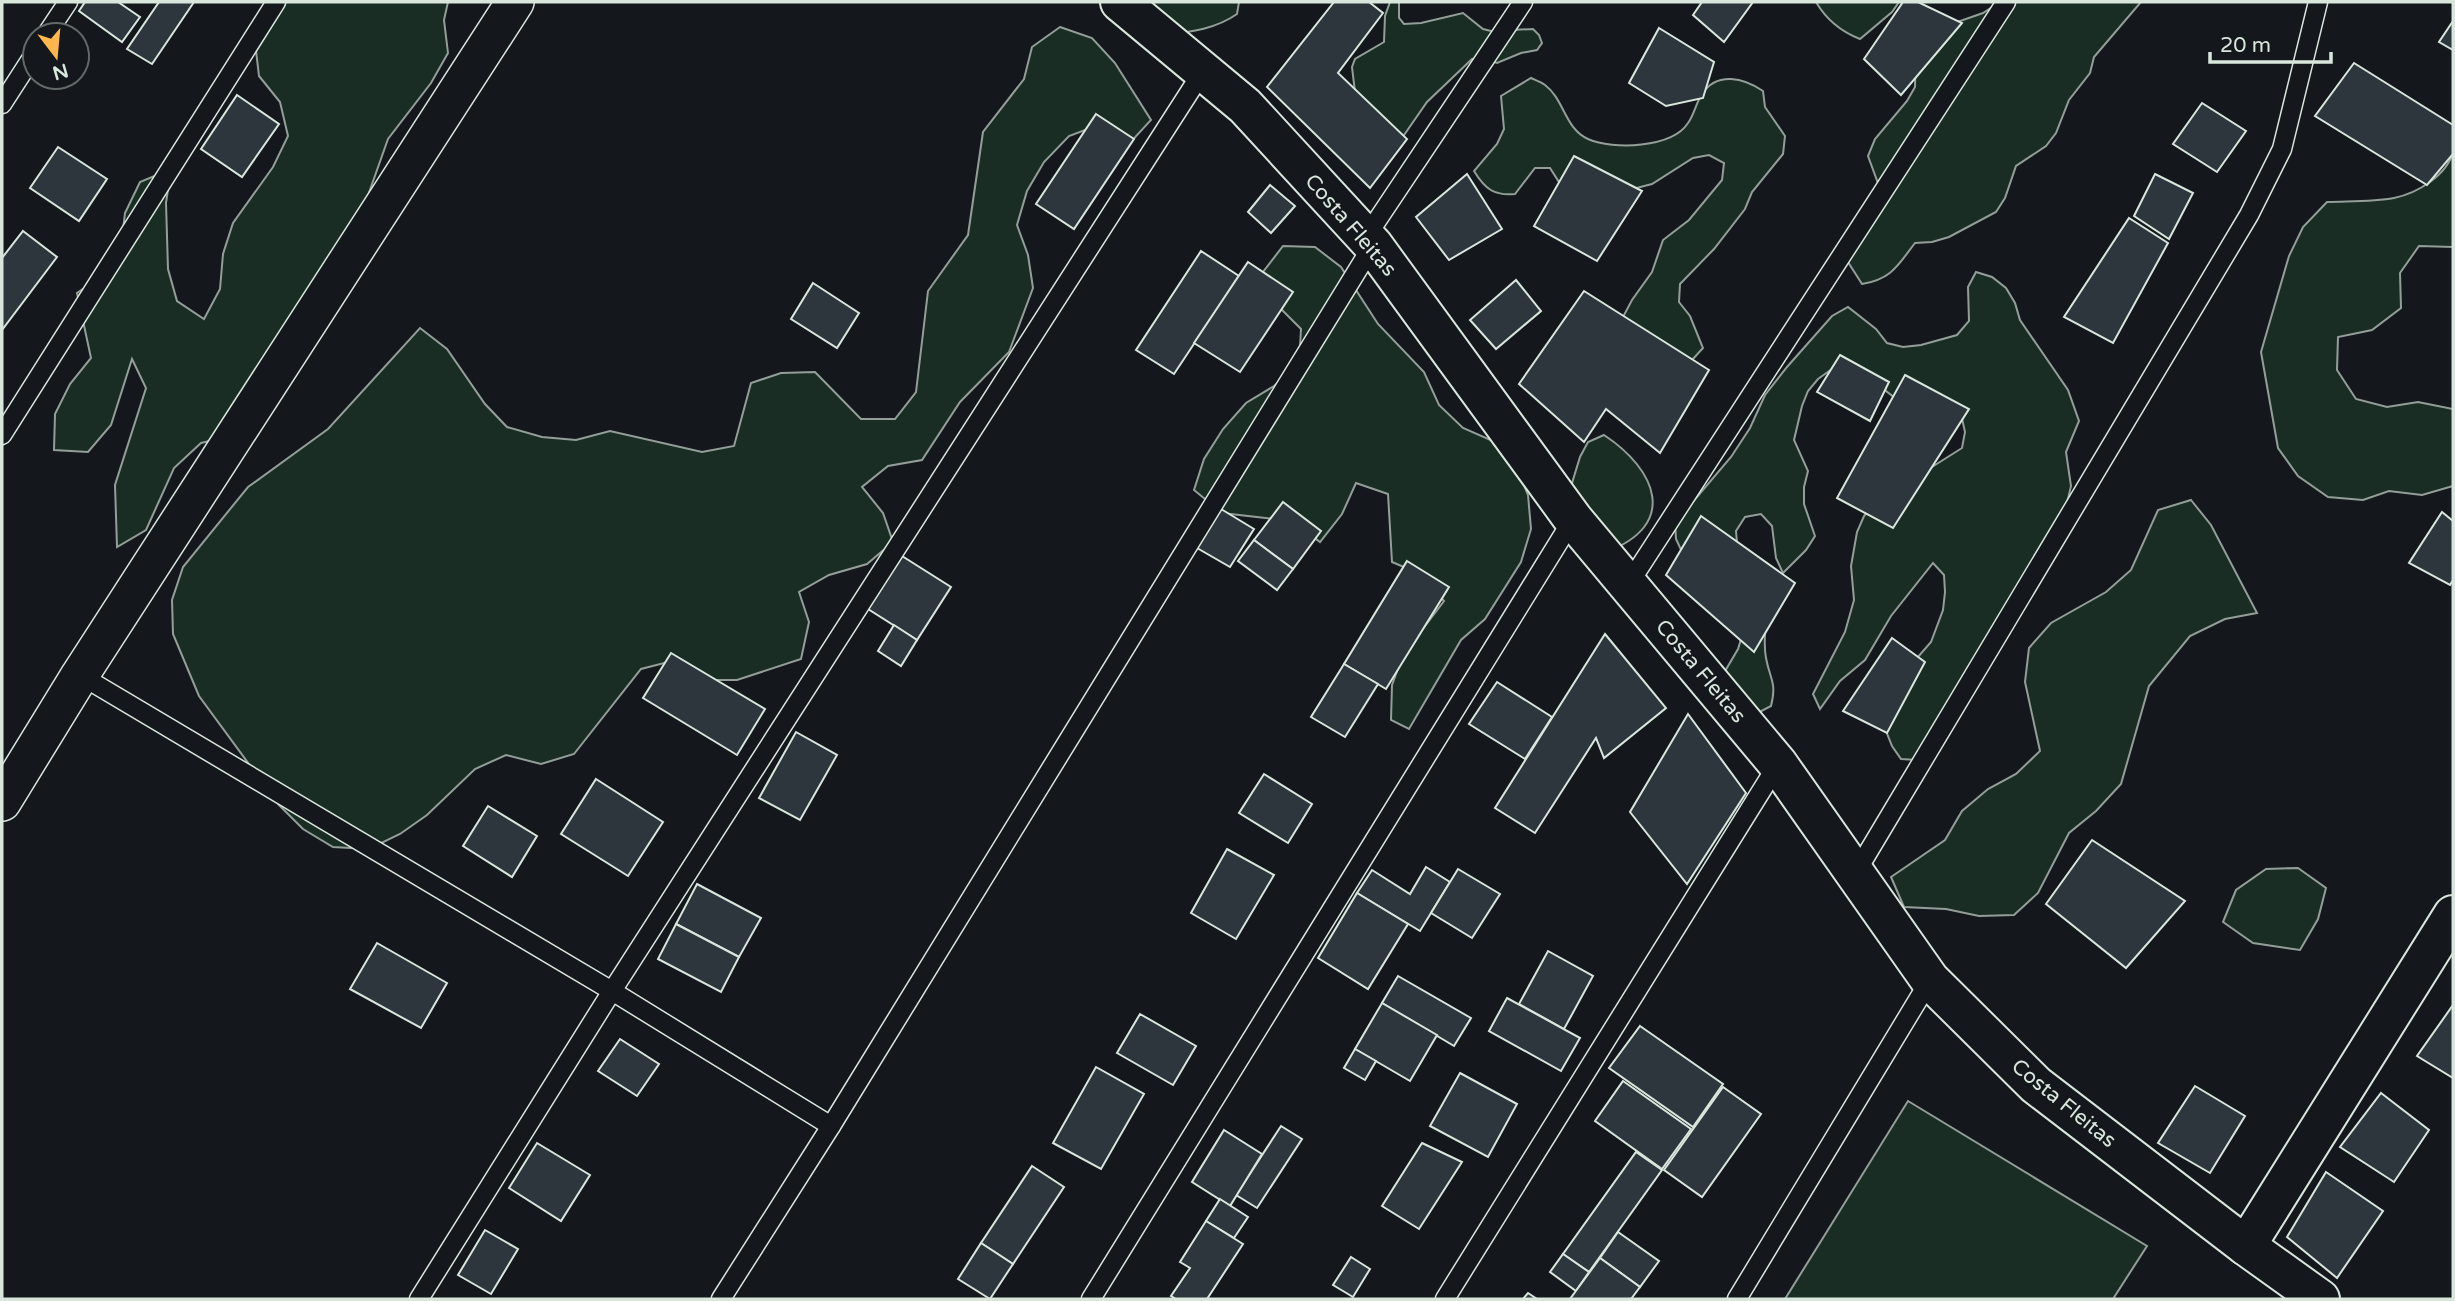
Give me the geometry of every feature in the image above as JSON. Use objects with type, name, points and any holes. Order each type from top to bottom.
[{"type":"main road","name":"Costa Fleitas","points":[[1120,2],[1245,106],[1370,241],[1573,519],[1778,764],[1930,980],[2036,1085],[2246,1246],[2320,1299]]},
{"type":"main road","points":[[2246,1246],[2453,915]]},
{"type":"street","points":[[2,802],[80,675],[514,2]]},
{"type":"lane","points":[[55,21],[68,2]]},
{"type":"lane","points":[[2,435],[276,2]]},
{"type":"lane","points":[[720,1299],[831,1126],[1370,241],[1523,2]]},
{"type":"lane","points":[[1629,585],[2006,2]]},
{"type":"lane","points":[[1855,874],[2249,215],[2282,149],[2318,2]]},
{"type":"lane","points":[[419,1299],[612,991],[1203,71]]},
{"type":"lane","points":[[2,104],[21,75]]},
{"type":"lane","points":[[1091,1299],[1573,519]]},
{"type":"lane","points":[[80,675],[612,991],[831,1126]]},
{"type":"lane","points":[[1445,1299],[1778,764]]},
{"type":"lane","points":[[1737,1299],[1930,980]]},
{"type":"green space","points":[[276,2],[448,2],[444,20],[448,53],[431,83],[388,139],[354,235],[235,435],[201,443],[174,468],[146,530],[117,547],[115,485],[146,388],[132,359],[111,425],[88,452],[54,450],[55,414],[70,384],[91,358],[77,293],[104,275],[121,247],[125,213],[140,182],[171,169],[166,203],[168,269],[177,301],[204,319],[220,289],[223,254],[233,223],[273,167],[288,136],[280,102],[259,76],[255,42]]},
{"type":"green space","points":[[1122,2],[1239,2],[1237,14],[1219,24],[1160,36]]},
{"type":"green space","points":[[1390,2],[1399,2],[1399,18],[1404,24],[1421,23],[1463,13],[1483,29],[1491,31],[1533,29],[1542,43],[1537,50],[1497,63],[1481,58],[1472,59],[1427,102],[1402,138],[1355,92],[1352,67],[1355,59],[1384,42],[1385,16]]},
{"type":"green space","points":[[1816,2],[1899,2],[1892,12],[1860,39],[1835,24]]},
{"type":"green space","points":[[2000,2],[2141,2],[2094,57],[2090,73],[2069,100],[2056,133],[2046,146],[2016,166],[2005,198],[1996,212],[1949,237],[1915,243],[1887,275],[1862,284],[1848,262],[1858,231],[1879,186],[1868,156],[1875,139],[1907,101],[1915,87],[1916,53],[1937,29],[1983,13]]},
{"type":"green space","points":[[1060,27],[1092,38],[1115,63],[1151,120],[1128,145],[1101,124],[1069,136],[1044,162],[1027,191],[1017,225],[1028,255],[1033,288],[1009,352],[960,402],[922,460],[888,466],[862,487],[883,513],[893,542],[867,564],[829,575],[799,592],[809,622],[801,659],[737,680],[701,680],[672,661],[641,669],[574,754],[541,764],[506,755],[475,769],[427,815],[400,834],[369,849],[333,847],[303,829],[279,805],[199,696],[173,634],[172,600],[183,567],[248,487],[328,429],[420,328],[447,349],[485,404],[507,427],[542,437],[576,440],[610,431],[702,452],[734,446],[751,383],[781,373],[815,372],[861,419],[895,419],[916,392],[928,291],[968,235],[983,132],[1024,79],[1032,47]]},
{"type":"green space","points":[[1531,78],[1551,91],[1580,134],[1588,139],[1612,145],[1641,144],[1669,138],[1690,120],[1702,94],[1715,82],[1739,80],[1763,91],[1765,107],[1785,136],[1783,154],[1752,192],[1745,209],[1714,249],[1680,284],[1679,302],[1690,316],[1703,348],[1692,360],[1620,332],[1624,315],[1632,300],[1652,272],[1663,240],[1689,220],[1722,180],[1724,163],[1709,155],[1693,158],[1652,184],[1621,192],[1572,194],[1559,182],[1550,168],[1535,168],[1515,194],[1496,192],[1486,187],[1474,171],[1497,144],[1504,129],[1501,96]]},
{"type":"green space","points":[[2453,152],[2453,247],[2419,246],[2400,273],[2401,308],[2372,330],[2338,337],[2337,370],[2356,399],[2387,407],[2418,402],[2453,409],[2453,486],[2422,495],[2389,491],[2363,500],[2328,497],[2298,476],[2278,448],[2261,352],[2289,256],[2303,227],[2327,202],[2369,201],[2403,196],[2438,175]]},
{"type":"green space","points":[[1283,246],[1315,247],[1341,267],[1378,324],[1424,372],[1439,405],[1463,428],[1493,441],[1516,466],[1528,495],[1531,529],[1521,562],[1485,619],[1461,640],[1409,729],[1391,720],[1392,685],[1403,655],[1444,601],[1423,575],[1392,562],[1388,494],[1356,483],[1342,514],[1320,542],[1292,521],[1222,513],[1194,490],[1204,459],[1223,429],[1246,403],[1274,386],[1299,364],[1301,329],[1275,303],[1263,272]]},
{"type":"green space","points":[[1976,272],[1992,277],[2006,288],[2015,303],[2020,320],[2068,390],[2079,421],[2066,452],[2071,486],[2063,520],[1917,760],[1901,759],[1886,731],[1897,681],[1931,642],[1943,610],[1944,575],[1933,563],[1891,616],[1865,660],[1840,681],[1820,709],[1813,694],[1845,632],[1854,600],[1851,566],[1857,532],[1864,516],[1875,503],[1962,448],[1965,432],[1961,414],[1899,401],[1886,391],[1877,377],[1832,369],[1808,391],[1794,440],[1808,471],[1804,504],[1815,536],[1806,550],[1783,573],[1776,558],[1772,526],[1761,514],[1745,517],[1736,531],[1739,566],[1768,608],[1765,645],[1773,698],[1771,706],[1750,717],[1721,678],[1738,649],[1743,633],[1683,554],[1676,539],[1675,523],[1731,457],[1750,428],[1765,395],[1832,316],[1848,307],[1876,329],[1887,343],[1903,347],[1957,335],[1969,321],[1968,287]]},
{"type":"green space","points":[[1604,435],[1637,464],[1647,480],[1652,496],[1651,512],[1644,527],[1629,541],[1606,552],[1565,506],[1580,457],[1588,442]]},
{"type":"green space","points":[[2191,500],[2211,525],[2257,613],[2225,619],[2190,636],[2149,686],[2121,784],[2096,811],[2069,833],[2038,893],[2014,915],[1979,916],[1946,909],[1904,907],[1891,877],[1945,840],[1962,811],[1988,789],[2016,774],[2040,751],[2025,682],[2029,648],[2051,623],[2106,592],[2131,570],[2158,510]]},
{"type":"green space","points":[[2298,868],[2326,888],[2318,919],[2300,950],[2253,943],[2223,922],[2236,890],[2266,869]]},
{"type":"green space","points":[[1908,1101],[2147,1246],[2113,1299],[1785,1299]]},
{"type":"building","points":[[85,2],[118,2],[140,17],[122,42],[79,11]]},
{"type":"building","points":[[159,2],[194,2],[152,64],[127,49]]},
{"type":"building","points":[[1334,2],[1369,2],[1383,13],[1338,73],[1407,139],[1370,188],[1267,87]]},
{"type":"building","points":[[1702,2],[1753,2],[1724,42],[1693,15]]},
{"type":"building","points":[[1903,2],[1918,2],[1962,23],[1901,95],[1864,59]]},
{"type":"building","points":[[2453,21],[2453,50],[2439,42]]},
{"type":"building","points":[[1659,28],[1714,62],[1703,98],[1666,106],[1629,83]]},
{"type":"building","points":[[2354,63],[2453,125],[2453,154],[2427,185],[2315,116]]},
{"type":"building","points":[[237,95],[279,124],[242,177],[201,149]]},
{"type":"building","points":[[2202,103],[2246,131],[2217,172],[2173,144]]},
{"type":"building","points":[[1096,114],[1134,139],[1074,229],[1036,204]]},
{"type":"building","points":[[58,147],[107,179],[79,221],[30,188]]},
{"type":"building","points":[[1574,156],[1642,191],[1597,261],[1534,226]]},
{"type":"building","points":[[1467,174],[1502,229],[1449,260],[1416,217]]},
{"type":"building","points":[[2155,174],[2193,193],[2169,239],[2134,216]]},
{"type":"building","points":[[1270,185],[1295,206],[1271,233],[1248,212]]},
{"type":"building","points":[[2129,218],[2168,243],[2113,343],[2064,317]]},
{"type":"building","points":[[23,231],[57,257],[2,330],[2,258]]},
{"type":"building","points":[[1201,251],[1239,276],[1174,374],[1136,350]]},
{"type":"building","points":[[1248,262],[1293,292],[1240,372],[1194,343]]},
{"type":"building","points":[[1516,280],[1541,311],[1496,349],[1470,320]]},
{"type":"building","points":[[813,283],[859,313],[837,348],[791,319]]},
{"type":"building","points":[[1584,291],[1709,370],[1660,453],[1606,409],[1584,442],[1519,384]]},
{"type":"building","points":[[1840,355],[1889,382],[1870,421],[1817,392]]},
{"type":"building","points":[[1905,375],[1969,409],[1893,528],[1837,498]]},
{"type":"building","points":[[1283,502],[1321,531],[1293,569],[1254,540]]},
{"type":"building","points":[[1221,509],[1254,529],[1230,567],[1197,548]]},
{"type":"building","points":[[2442,512],[2453,521],[2453,580],[2450,585],[2409,563]]},
{"type":"building","points":[[1701,516],[1795,583],[1754,652],[1666,575]]},
{"type":"building","points":[[1254,540],[1293,569],[1277,590],[1238,561]]},
{"type":"building","points":[[902,556],[951,587],[917,640],[868,609]]},
{"type":"building","points":[[1407,561],[1449,587],[1386,689],[1344,664]]},
{"type":"building","points":[[894,625],[917,640],[901,666],[878,651]]},
{"type":"building","points":[[1605,634],[1666,708],[1604,758],[1596,738],[1535,833],[1495,808]]},
{"type":"building","points":[[1892,638],[1925,662],[1887,733],[1843,711]]},
{"type":"building","points":[[671,653],[765,709],[737,755],[643,698]]},
{"type":"building","points":[[1344,664],[1378,684],[1345,737],[1311,717]]},
{"type":"building","points":[[1497,682],[1552,717],[1525,759],[1469,724]]},
{"type":"building","points":[[1688,714],[1746,793],[1687,884],[1630,812]]},
{"type":"building","points":[[796,732],[837,755],[800,820],[759,798]]},
{"type":"building","points":[[1264,774],[1312,804],[1288,843],[1239,813]]},
{"type":"building","points":[[596,779],[663,822],[628,876],[561,834]]},
{"type":"building","points":[[488,806],[537,836],[512,877],[463,846]]},
{"type":"building","points":[[2092,840],[2185,901],[2126,968],[2046,904]]},
{"type":"building","points":[[1227,849],[1274,875],[1236,939],[1191,913]]},
{"type":"building","points":[[1426,867],[1450,882],[1420,931],[1357,893],[1372,870],[1410,894]]},
{"type":"building","points":[[1458,869],[1500,894],[1472,938],[1431,913]]},
{"type":"building","points":[[697,884],[761,918],[739,957],[676,924]]},
{"type":"building","points":[[1357,893],[1408,924],[1368,989],[1318,958]]},
{"type":"building","points":[[676,924],[739,957],[721,992],[658,959]]},
{"type":"building","points":[[377,943],[447,983],[421,1028],[350,989]]},
{"type":"building","points":[[1548,951],[1593,976],[1564,1029],[1519,1004]]},
{"type":"building","points":[[1398,976],[1471,1018],[1454,1046],[1382,1003]]},
{"type":"building","points":[[1507,998],[1580,1038],[1561,1071],[1489,1031]]},
{"type":"building","points":[[1382,1003],[1437,1035],[1410,1081],[1355,1049]]},
{"type":"building","points":[[2453,1005],[2453,1078],[2417,1056]]},
{"type":"building","points":[[1140,1014],[1196,1046],[1173,1085],[1117,1053]]},
{"type":"building","points":[[1640,1026],[1723,1084],[1693,1127],[1609,1068]]},
{"type":"building","points":[[620,1039],[659,1064],[637,1096],[598,1071]]},
{"type":"building","points":[[1355,1049],[1376,1061],[1365,1080],[1344,1068]]},
{"type":"building","points":[[1096,1067],[1144,1094],[1101,1169],[1053,1143]]},
{"type":"building","points":[[1460,1073],[1517,1104],[1488,1157],[1430,1126]]},
{"type":"building","points":[[1623,1081],[1691,1129],[1662,1169],[1595,1121]]},
{"type":"building","points":[[2195,1086],[2245,1116],[2210,1173],[2158,1143]]},
{"type":"building","points":[[1723,1087],[1761,1114],[1702,1197],[1664,1170]]},
{"type":"building","points":[[2381,1093],[2429,1130],[2394,1182],[2340,1147]]},
{"type":"building","points":[[1281,1126],[1302,1139],[1257,1208],[1236,1195]]},
{"type":"building","points":[[1224,1130],[1262,1154],[1230,1206],[1192,1182]]},
{"type":"building","points":[[537,1143],[590,1175],[561,1221],[509,1188]]},
{"type":"building","points":[[1422,1143],[1462,1162],[1419,1229],[1382,1206]]},
{"type":"building","points":[[1636,1152],[1662,1170],[1589,1272],[1563,1254]]},
{"type":"building","points":[[1032,1166],[1064,1187],[1013,1264],[981,1243]]},
{"type":"building","points":[[2326,1172],[2383,1211],[2337,1278],[2287,1237]]},
{"type":"building","points":[[1220,1199],[1248,1217],[1234,1238],[1206,1221]]},
{"type":"building","points":[[1206,1221],[1243,1244],[1207,1299],[1176,1299],[1171,1296],[1190,1268],[1180,1262]]},
{"type":"building","points":[[485,1230],[518,1249],[491,1294],[458,1275]]},
{"type":"building","points":[[1618,1232],[1659,1261],[1640,1287],[1600,1258]]},
{"type":"building","points":[[981,1243],[1013,1264],[990,1299],[958,1279]]},
{"type":"building","points":[[1563,1254],[1589,1272],[1576,1291],[1550,1272]]},
{"type":"building","points":[[1351,1257],[1370,1269],[1353,1297],[1333,1285]]},
{"type":"building","points":[[1600,1258],[1640,1287],[1631,1299],[1570,1299]]},
{"type":"building","points":[[1528,1293],[1537,1299],[1523,1299]]}]
